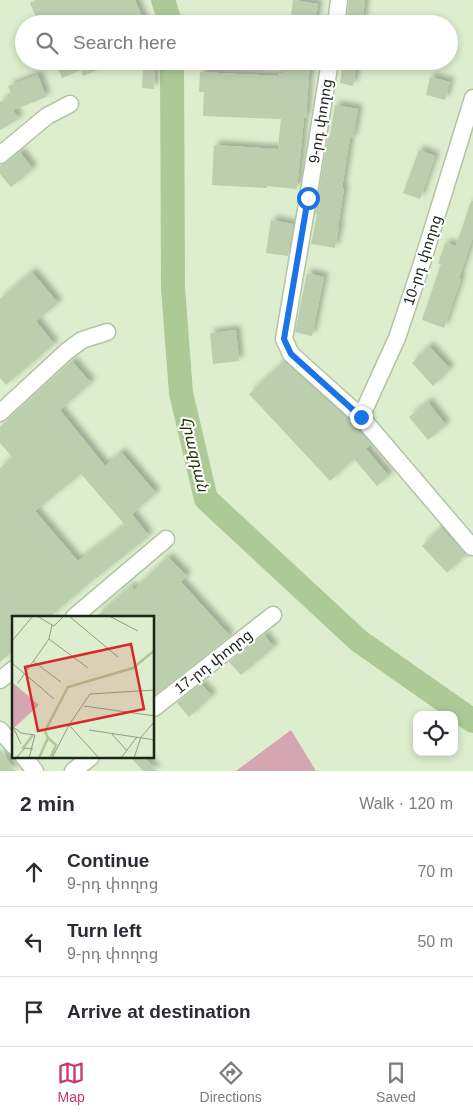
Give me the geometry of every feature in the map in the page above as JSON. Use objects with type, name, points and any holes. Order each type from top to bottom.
[{"type":"street","points":[[337,15],[339,0]]},
{"type":"street","name":"9-րդ փողոց","points":[[329,70],[284,339],[291,354],[361,417],[473,546]]},
{"type":"street","name":"10-րդ փողոց","points":[[361,417],[397,338],[473,98]]},
{"type":"street","points":[[0,154],[47,116],[70,104]]},
{"type":"street","points":[[0,413],[67,351],[82,340],[107,332]]},
{"type":"street","points":[[75,616],[166,539]]},
{"type":"street","name":"17-րդ փողոց","points":[[155,707],[273,615]]},
{"type":"street","points":[[0,680],[12,670]]},
{"type":"street","points":[[0,730],[12,744]]},
{"type":"street","points":[[25,758],[35,771]]},
{"type":"street","points":[[73,771],[89,758]]},
{"type":"shaded area","points":[[291,730],[316,771],[236,771]]},
{"type":"building","points":[[36,0],[135,0],[141,15],[35,15],[30,3]]},
{"type":"building","points":[[293,0],[318,4],[316,15],[291,15]]},
{"type":"building","points":[[349,0],[365,0],[363,15],[347,15]]},
{"type":"building","points":[[59,70],[81,70],[62,78]]},
{"type":"building","points":[[81,70],[97,70],[83,76]]},
{"type":"building","points":[[143,70],[155,70],[154,89],[142,88]]},
{"type":"building","points":[[285,70],[309,70],[306,118],[304,118],[297,189],[267,186],[267,188],[212,185],[214,145],[278,149],[281,119],[203,116],[204,92],[199,92],[200,72],[278,76],[278,73],[284,74]]},
{"type":"building","points":[[342,70],[356,70],[353,86],[340,83]]},
{"type":"building","points":[[38,75],[46,97],[13,110],[19,119],[0,130],[0,102],[12,95],[8,86]]},
{"type":"building","points":[[430,77],[450,82],[445,100],[426,95]]},
{"type":"building","points":[[335,105],[358,109],[353,138],[350,138],[335,248],[311,244],[328,136],[330,136]]},
{"type":"building","points":[[419,150],[435,156],[420,199],[403,193]]},
{"type":"building","points":[[20,152],[33,169],[11,187],[0,174],[0,166]]},
{"type":"building","points":[[471,201],[473,201],[473,237],[444,328],[422,320],[441,264],[438,264],[445,243],[456,246]]},
{"type":"building","points":[[271,220],[293,224],[288,256],[266,253]]},
{"type":"building","points":[[32,272],[58,303],[36,321],[54,344],[6,385],[0,378],[0,299]]},
{"type":"building","points":[[307,273],[324,277],[312,336],[295,332]]},
{"type":"building","points":[[236,330],[239,361],[213,364],[210,333]]},
{"type":"building","points":[[429,346],[450,369],[433,386],[412,363]]},
{"type":"building","points":[[72,361],[91,383],[60,410],[105,466],[121,452],[156,493],[132,514],[149,536],[96,577],[51,616],[12,616],[12,652],[0,662],[0,468],[13,458],[0,443],[0,427]],"holes":[[[81,474],[125,525],[78,561],[35,511]]]},
{"type":"building","points":[[284,361],[350,421],[371,444],[366,449],[389,476],[377,486],[354,459],[330,481],[249,394]]},
{"type":"building","points":[[428,402],[446,425],[428,440],[409,417]]},
{"type":"building","points":[[441,528],[466,554],[447,573],[422,546]]},
{"type":"building","points":[[168,557],[187,576],[181,582],[230,636],[155,695],[155,616],[97,616],[131,586],[134,590]]},
{"type":"building","points":[[264,635],[274,647],[241,675],[229,662]]},
{"type":"building","points":[[201,684],[212,696],[189,717],[177,703]]},
{"type":"building","points":[[0,749],[15,771],[0,771]]},
{"type":"building","points":[[131,758],[145,758],[157,771],[143,771]]},
{"type":"waterway","name":"Հրազդան","points":[[163,0],[168,15]]},
{"type":"waterway","name":"Հրազդան","points":[[172,70],[173,288],[181,393],[206,499],[359,641],[473,721]]},
{"type":"route","points":[[308,198],[284,339],[291,354],[361,417]]}]
